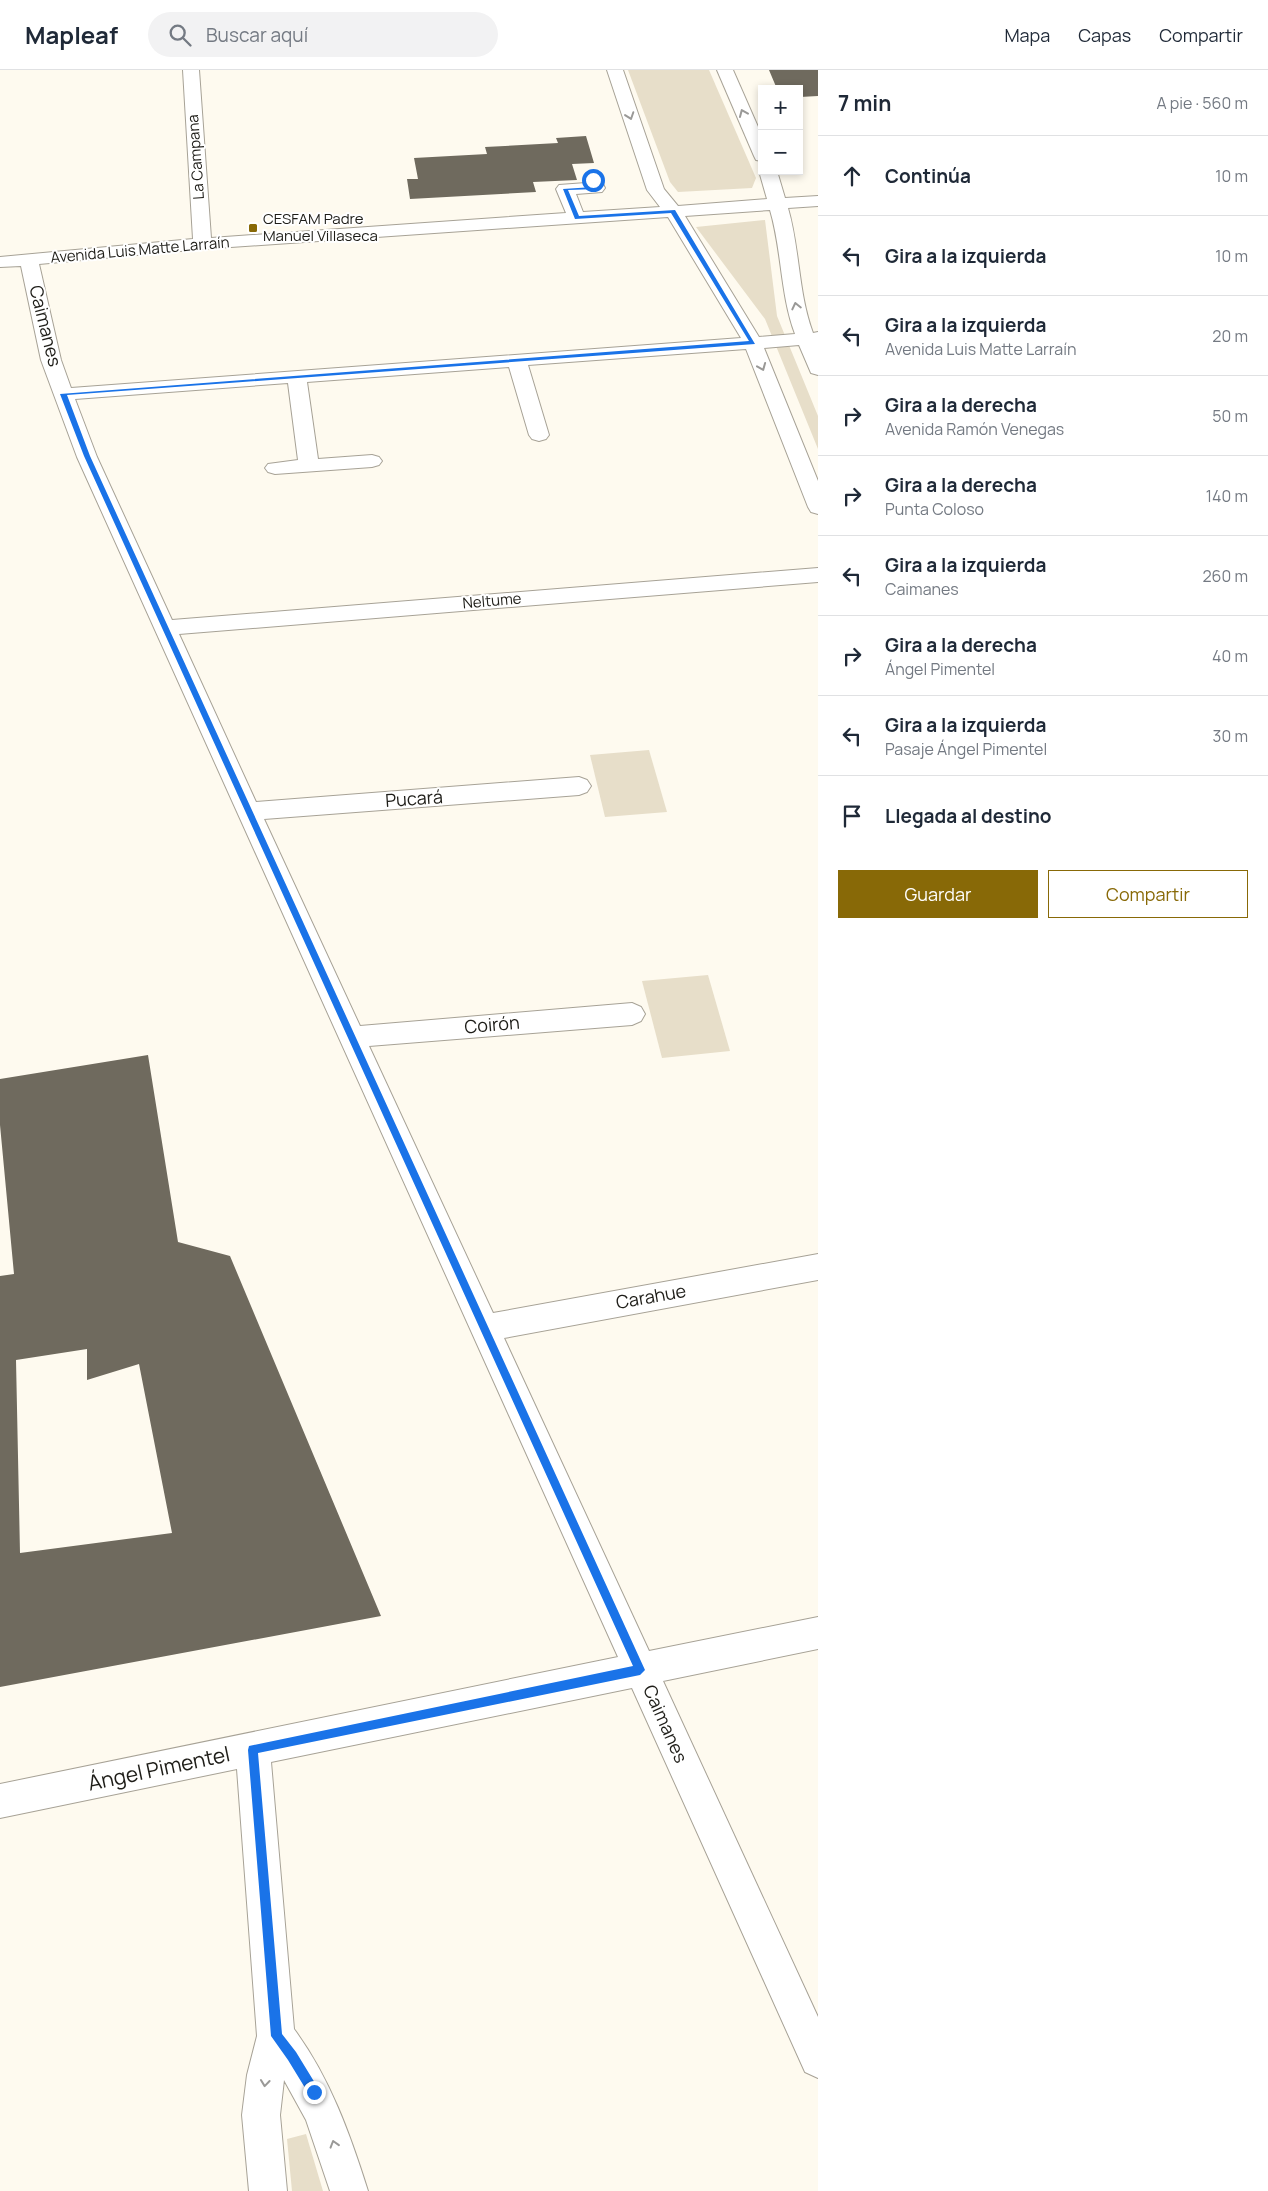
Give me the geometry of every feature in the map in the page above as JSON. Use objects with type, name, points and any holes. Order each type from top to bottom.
[{"type":"street","name":"La Campana","points":[[191,70],[202,244]]},
{"type":"street","points":[[615,70],[656,190],[673,211],[753,343],[818,507]]},
{"type":"street","points":[[725,70],[758,147]]},
{"type":"street","points":[[769,175],[784,226],[794,297],[812,338],[818,369]]},
{"type":"street","points":[[577,218],[565,189],[596,188],[593,180]]},
{"type":"street","name":"Avenida Luis Matte Larraín","points":[[0,262],[202,244],[818,201]]},
{"type":"street","name":"Caimanes","points":[[30,260],[43,328],[63,394],[87,456],[818,2059]]},
{"type":"street","points":[[63,394],[812,338]]},
{"type":"street","points":[[518,360],[539,435]]},
{"type":"street","points":[[297,376],[309,465]]},
{"type":"street","points":[[275,468],[372,461]]},
{"type":"street","name":"Neltume","points":[[165,628],[818,575]]},
{"type":"street","name":"Pucará","points":[[249,811],[579,786]]},
{"type":"street","name":"Coirón","points":[[352,1037],[632,1014]]},
{"type":"street","name":"Carahue","points":[[484,1328],[818,1267]]},
{"type":"street","name":"Ángel Pimentel","points":[[0,1802],[818,1633]]},
{"type":"street","points":[[253,1750],[276,2036],[266,2075],[261,2115],[268,2191]]},
{"type":"street","points":[[276,2036],[292,2056],[314,2092],[328,2124],[349,2191]]},
{"type":"shaded area","points":[[628,70],[709,70],[756,178],[752,188],[678,192],[670,182]]},
{"type":"shaded area","points":[[765,220],[777,316],[818,416],[818,449],[765,319],[696,227]]},
{"type":"shaded area","points":[[649,750],[667,812],[605,817],[590,755]]},
{"type":"shaded area","points":[[708,975],[730,1051],[662,1058],[642,981]]},
{"type":"shaded area","points":[[306,2134],[323,2191],[292,2191],[287,2139]]},
{"type":"building","points":[[769,70],[818,70],[818,96],[803,97],[803,85],[775,85]]},
{"type":"building","points":[[586,136],[594,163],[572,164],[577,180],[533,182],[536,192],[410,199],[407,179],[418,179],[414,158],[487,154],[485,147],[558,143],[556,138]]},
{"type":"building","points":[[148,1055],[178,1242],[230,1256],[381,1616],[0,1687],[0,1276],[14,1274],[0,1125],[0,1079]],"holes":[[[87,1349],[87,1380],[139,1364],[172,1533],[20,1553],[16,1360]]]},
{"type":"place","name":"CESFAM Padre Manuel Villaseca","points":[[253,228]]},
{"type":"route","points":[[314,2092],[292,2056],[276,2036],[253,1750],[640,1670],[87,456],[63,394],[753,343],[673,211],[577,218],[565,189],[596,188],[593,180]]}]
